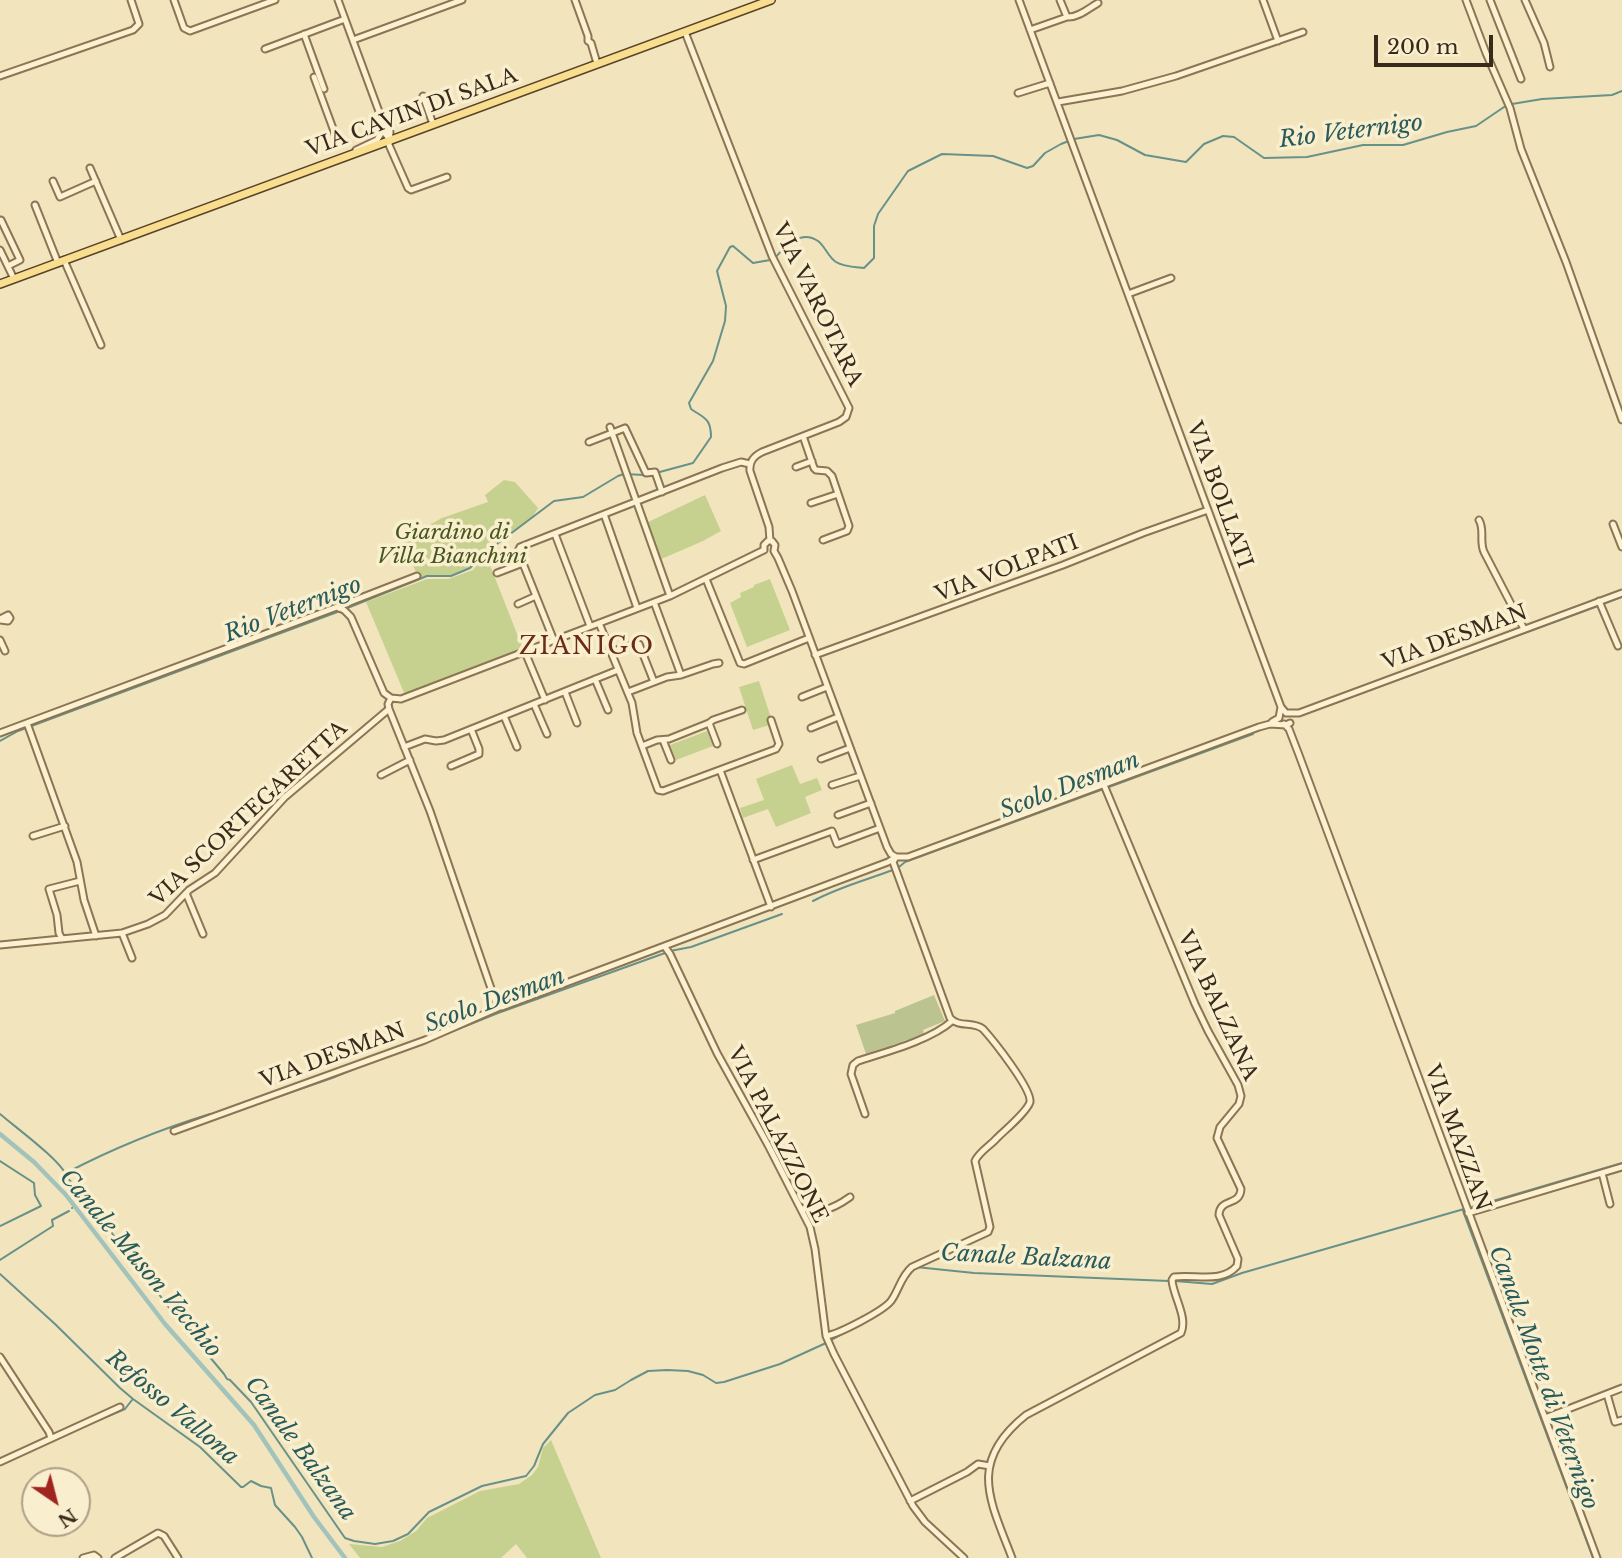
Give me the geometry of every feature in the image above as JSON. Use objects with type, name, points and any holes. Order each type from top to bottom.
[{"type":"main road","name":"VIA CAVIN DI SALA","points":[[0,284],[771,0]]},
{"type":"street","points":[[0,76],[133,30],[139,24],[131,0]]},
{"type":"street","points":[[174,0],[184,28],[190,31],[271,1]]},
{"type":"street","points":[[338,0],[406,186],[411,190],[447,177]]},
{"type":"street","points":[[575,0],[596,60]]},
{"type":"street","name":"VIA BOLLATI","points":[[1019,0],[1286,720]]},
{"type":"street","points":[[1060,0],[1067,17]]},
{"type":"street","points":[[1263,0],[1278,41]]},
{"type":"street","points":[[1466,0],[1509,105],[1531,174],[1566,262],[1622,420]]},
{"type":"street","points":[[1490,0],[1521,79]]},
{"type":"street","points":[[1525,0],[1544,43],[1550,67]]},
{"type":"street","points":[[353,40],[457,1]]},
{"type":"street","points":[[1030,30],[1067,17],[1072,18],[1098,3]]},
{"type":"street","points":[[265,49],[345,19]]},
{"type":"street","name":"VIA VAROTARA","points":[[685,32],[774,258],[849,408],[844,419],[762,452],[756,455],[750,464]]},
{"type":"street","points":[[1058,103],[1122,92],[1303,32]]},
{"type":"street","points":[[304,34],[324,89]]},
{"type":"street","points":[[314,77],[335,134]]},
{"type":"street","points":[[1018,93],[1050,83]]},
{"type":"street","points":[[423,96],[433,124]]},
{"type":"street","points":[[386,128],[402,136]]},
{"type":"street","points":[[350,155],[360,147],[377,140],[386,128]]},
{"type":"street","points":[[90,169],[121,240]]},
{"type":"street","points":[[52,181],[60,197],[96,181]]},
{"type":"street","points":[[35,205],[102,345]]},
{"type":"street","points":[[1,220],[20,260],[8,266]]},
{"type":"street","points":[[0,250],[14,279]]},
{"type":"street","points":[[1128,294],[1171,278]]},
{"type":"street","points":[[589,442],[611,430],[625,428],[646,473],[655,473],[662,492]]},
{"type":"street","points":[[611,430],[670,596]]},
{"type":"street","points":[[803,436],[816,470],[830,472],[849,526],[847,531],[823,540]]},
{"type":"street","points":[[796,467],[812,461]]},
{"type":"street","points":[[554,641],[518,548],[736,463],[750,464],[769,527],[770,541],[775,545],[774,551],[816,655],[888,851],[896,858],[908,857],[1286,720]]},
{"type":"street","points":[[811,503],[838,494]]},
{"type":"street","name":"VIA VOLPATI","points":[[816,655],[1209,511]]},
{"type":"street","points":[[604,514],[637,608]]},
{"type":"street","points":[[1479,520],[1484,552],[1524,629]]},
{"type":"street","points":[[1613,524],[1622,547]]},
{"type":"street","points":[[555,534],[590,626]]},
{"type":"street","points":[[764,550],[764,543],[770,541]]},
{"type":"street","points":[[764,550],[768,553],[774,551]]},
{"type":"street","points":[[343,609],[353,621],[382,691],[391,698],[401,699],[670,596],[764,550]]},
{"type":"street","points":[[497,573],[523,563]]},
{"type":"street","points":[[0,733],[321,612],[343,609],[417,576]]},
{"type":"street","points":[[706,579],[740,663],[744,664],[809,638]]},
{"type":"street","name":"VIA DESMAN","points":[[1286,720],[1524,629],[1600,604],[1622,593]]},
{"type":"street","points":[[518,604],[536,596]]},
{"type":"street","points":[[654,602],[681,675]]},
{"type":"street","points":[[1600,604],[1618,646]]},
{"type":"street","points":[[599,623],[633,705],[636,728],[658,790],[663,791],[778,747],[771,720]]},
{"type":"street","points":[[0,640],[5,651]]},
{"type":"street","points":[[611,652],[639,644],[654,682]]},
{"type":"street","points":[[525,652],[545,700]]},
{"type":"street","points":[[628,692],[719,663]]},
{"type":"street","points":[[404,747],[425,739],[442,740],[618,670]]},
{"type":"street","points":[[595,680],[608,710]]},
{"type":"street","points":[[802,697],[827,687]]},
{"type":"street","points":[[565,692],[577,723]]},
{"type":"street","points":[[391,698],[389,709],[430,811],[498,1005]]},
{"type":"street","points":[[534,704],[547,734]]},
{"type":"street","name":"VIA SCORTEGARETTA","points":[[0,945],[122,933],[165,915],[186,894],[215,873],[285,797],[389,709]]},
{"type":"street","points":[[642,746],[742,710]]},
{"type":"street","points":[[503,716],[517,747]]},
{"type":"street","points":[[811,728],[838,717]]},
{"type":"street","name":"VIA MAZZAN","points":[[1286,720],[1597,1558]]},
{"type":"street","points":[[27,723],[77,862],[84,900],[96,936]]},
{"type":"street","points":[[709,723],[717,744]]},
{"type":"street","points":[[451,766],[479,754],[471,729]]},
{"type":"street","points":[[663,740],[671,760]]},
{"type":"street","points":[[821,759],[850,748]]},
{"type":"street","points":[[381,775],[410,760]]},
{"type":"street","points":[[720,770],[771,906]]},
{"type":"street","points":[[832,785],[860,775]]},
{"type":"street","name":"VIA BALZANA","points":[[1012,1558],[994,1514],[988,1476],[1001,1440],[1010,1428],[1026,1416],[1181,1333],[1184,1323],[1172,1282],[1177,1276],[1206,1278],[1228,1273],[1237,1266],[1238,1259],[1219,1210],[1223,1205],[1237,1199],[1241,1189],[1217,1138],[1220,1126],[1239,1104],[1241,1096],[1238,1085],[1208,1031],[1173,955],[1105,787]]},
{"type":"street","points":[[838,815],[871,803]]},
{"type":"street","points":[[33,835],[65,826]]},
{"type":"street","points":[[753,860],[832,831],[837,844],[880,828]]},
{"type":"street","points":[[828,1340],[890,1303],[907,1271],[912,1267],[990,1230],[975,1161],[1030,1103],[1030,1096],[1021,1079],[983,1030],[977,1025],[952,1021],[894,862],[896,858]]},
{"type":"street","name":"VIA DESMAN","points":[[174,1131],[425,1040],[498,1005],[506,1007],[667,950],[896,858]]},
{"type":"street","points":[[62,939],[49,889],[80,881]]},
{"type":"street","points":[[186,894],[202,934]]},
{"type":"street","points":[[122,933],[132,958]]},
{"type":"street","name":"VIA PALAZZONE","points":[[667,950],[810,1227],[828,1340],[910,1501],[925,1522],[964,1558]]},
{"type":"street","points":[[865,1114],[851,1074],[853,1065],[906,1045],[944,1028],[952,1021]]},
{"type":"street","points":[[1468,1213],[1622,1167]]},
{"type":"street","points":[[1602,1173],[1610,1204]]},
{"type":"street","points":[[801,1209],[823,1210],[850,1196]]},
{"type":"street","points":[[0,1357],[51,1438]]},
{"type":"street","points":[[1545,1418],[1622,1388]]},
{"type":"street","points":[[1607,1394],[1615,1422],[1622,1420]]},
{"type":"street","points":[[0,1462],[120,1407]]},
{"type":"street","points":[[910,1501],[978,1464],[990,1466]]},
{"type":"street","points":[[115,1558],[158,1533],[164,1536],[178,1558]]},
{"type":"street","points":[[86,1557],[94,1555],[98,1558]]},
{"type":"green space","name":"Giardino di Villa Bianchini","points":[[504,480],[515,482],[538,508],[532,518],[485,553],[470,568],[451,576],[427,576],[419,579],[402,540],[442,518],[488,502],[485,495]]},
{"type":"green space","points":[[705,495],[721,531],[659,560],[646,523]]},
{"type":"green space","points":[[486,555],[523,649],[405,695],[366,602],[427,579],[448,579],[473,570]]},
{"type":"green space","points":[[770,579],[790,630],[747,647],[730,603],[741,597],[740,593]]},
{"type":"green space","points":[[759,681],[773,724],[753,730],[739,687]]},
{"type":"green space","points":[[707,731],[713,746],[676,760],[670,745]]},
{"type":"green space","points":[[792,765],[800,784],[817,778],[822,790],[805,797],[811,813],[776,827],[768,809],[743,818],[740,808],[764,800],[756,779]]},
{"type":"green space","points":[[934,995],[945,1021],[923,1030],[924,1034],[866,1054],[856,1025],[895,1013]]},
{"type":"green space","points":[[551,1440],[601,1558],[527,1558],[516,1544],[501,1558],[360,1558],[349,1544],[382,1547],[400,1541],[416,1531],[427,1518],[480,1491],[519,1484],[538,1467],[543,1448]]},
{"type":"waterway","name":"Rio Veternigo","points":[[1512,104],[1542,99],[1612,95],[1622,91]]},
{"type":"waterway","name":"Rio Veternigo","points":[[775,258],[789,244],[806,237],[818,241],[836,262],[864,268],[874,258],[874,226],[878,214],[908,171],[942,154],[993,156],[1027,168],[1061,144],[1099,135],[1117,140],[1145,155],[1186,162],[1204,144],[1223,136],[1234,137],[1264,158],[1307,157],[1363,145],[1403,145],[1476,126],[1507,105]]},
{"type":"waterway","name":"Rio Veternigo","points":[[656,473],[693,463],[711,437],[708,422],[691,409],[689,403],[713,361],[725,321],[726,306],[717,271],[733,246],[753,263],[770,260]]},
{"type":"waterway","name":"Rio Veternigo","points":[[345,609],[427,576],[451,576],[470,568],[485,553],[554,501],[583,497],[624,474],[644,475]]},
{"type":"waterway","name":"Scolo Desman","points":[[1603,604],[1622,597]]},
{"type":"waterway","name":"Scolo Desman","points":[[1327,706],[1598,606]]},
{"type":"waterway","name":"Rio Veternigo","points":[[0,741],[18,731],[340,611]]},
{"type":"waterway","name":"Scolo Desman","points":[[899,867],[905,862],[1253,734]]},
{"type":"waterway","name":"Scolo Desman","points":[[813,901],[893,870]]},
{"type":"waterway","name":"Scolo Desman","points":[[670,951],[691,947],[782,914]]},
{"type":"waterway","name":"Scolo Desman","points":[[431,1040],[665,953]]},
{"type":"waterway","name":"Scolo Desman","points":[[257,1104],[354,1069]]},
{"type":"waterway","name":"Canale Balzana","points":[[0,1114],[57,1162],[173,1313],[227,1379],[251,1402],[345,1538],[354,1541],[375,1544],[393,1541],[408,1534],[429,1512],[482,1486],[526,1476],[534,1466],[543,1444],[568,1413],[595,1395],[615,1390],[648,1371],[688,1371],[703,1375],[716,1383],[724,1382],[780,1364],[826,1343]]},
{"type":"waterway","name":"Scolo Desman","points":[[66,1173],[137,1140],[210,1114]]},
{"type":"waterway","name":"Canale Muson Vecchio","points":[[0,1134],[34,1162],[66,1195],[165,1324],[254,1425],[314,1517],[345,1558]]},
{"type":"waterway","name":"Refosso Vallona","points":[[0,1161],[34,1183],[35,1195],[41,1206],[0,1226]]},
{"type":"waterway","name":"Canale Balzana","points":[[1469,1208],[1622,1163]]},
{"type":"waterway","name":"Canale Balzana","points":[[1175,1281],[1212,1284],[1464,1209]]},
{"type":"waterway","points":[[0,1260],[53,1226],[52,1220],[69,1211]]},
{"type":"waterway","name":"Canale Motte di Veternigo","points":[[1463,1211],[1593,1558]]},
{"type":"waterway","name":"Canale Balzana","points":[[916,1267],[974,1273],[1169,1281]]},
{"type":"waterway","name":"Canale Balzana","points":[[880,1313],[895,1298],[912,1271]]},
{"type":"waterway","name":"Refosso Vallona","points":[[0,1274],[120,1388],[200,1447],[241,1487],[251,1481],[271,1488],[275,1505],[302,1537],[312,1558]]},
{"type":"waterway","name":"Canale Balzana","points":[[831,1340],[851,1329]]},
{"type":"waterway","points":[[73,1431],[125,1409],[132,1400]]},
{"type":"district","name":"ZIANIGO","points":[[587,647]]}]
